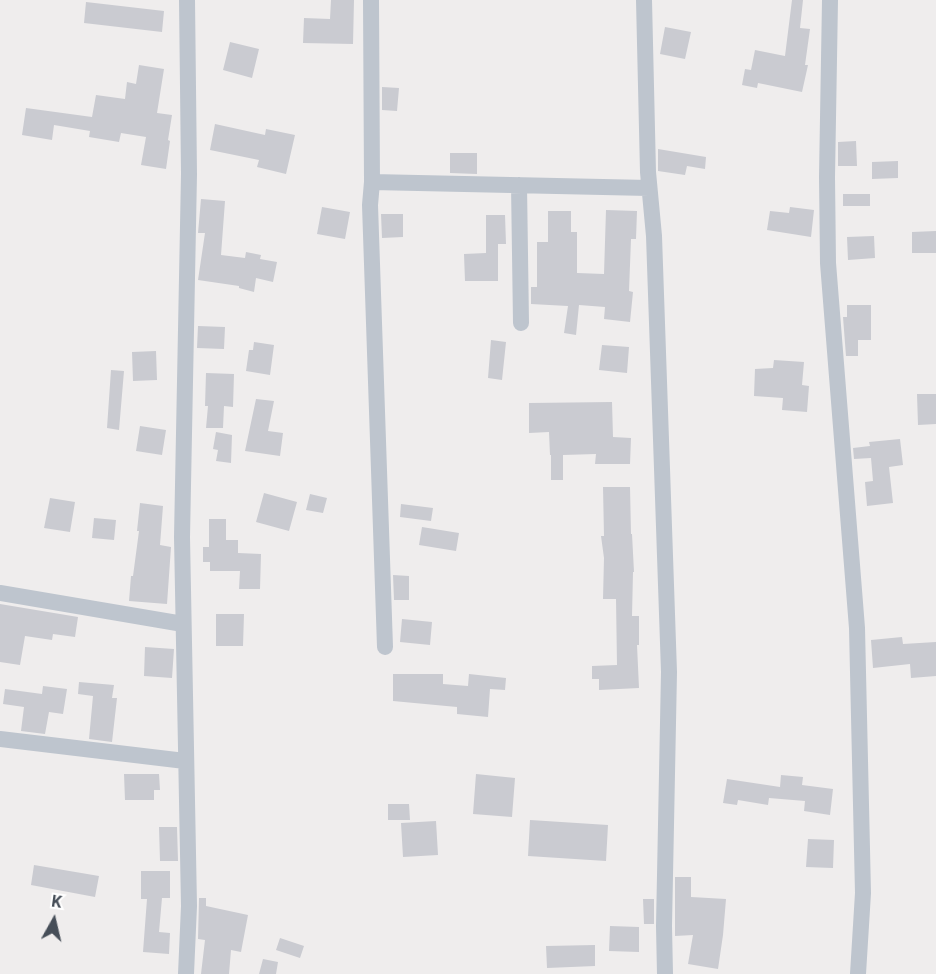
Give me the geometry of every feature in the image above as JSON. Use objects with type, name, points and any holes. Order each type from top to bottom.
[{"type":"street","points":[[186,974],[189,906],[182,537],[189,174],[187,0]]},
{"type":"street","points":[[371,0],[372,182],[370,205],[385,647]]},
{"type":"street","points":[[644,0],[669,672],[665,974]]},
{"type":"street","points":[[830,0],[828,263],[857,628],[863,893],[858,974]]},
{"type":"street","points":[[372,182],[650,188]]},
{"type":"street","points":[[519,185],[522,323]]},
{"type":"street","points":[[0,593],[183,624]]},
{"type":"street","points":[[0,739],[185,761]]},
{"type":"building","points":[[331,0],[354,0],[353,44],[303,43],[304,18],[330,19]]},
{"type":"building","points":[[792,0],[803,0],[800,28],[810,29],[805,65],[808,65],[802,92],[758,83],[757,88],[742,85],[745,69],[751,70],[755,50],[785,56]]},
{"type":"building","points":[[86,2],[164,11],[162,32],[84,23]]},
{"type":"building","points":[[665,27],[691,32],[685,59],[660,54]]},
{"type":"building","points":[[230,42],[259,49],[252,78],[223,70]]},
{"type":"building","points":[[139,65],[164,69],[157,113],[172,115],[166,169],[141,165],[146,137],[121,133],[119,142],[89,137],[90,131],[54,125],[52,140],[22,135],[26,108],[92,117],[96,95],[125,99],[127,82],[136,84]]},
{"type":"building","points":[[382,87],[399,88],[397,111],[382,110]]},
{"type":"building","points":[[215,124],[265,135],[266,129],[295,135],[286,174],[257,167],[259,160],[210,150]]},
{"type":"building","points":[[856,141],[857,166],[838,166],[838,142]]},
{"type":"building","points":[[658,149],[706,157],[705,169],[687,166],[685,175],[658,171]]},
{"type":"building","points":[[450,153],[477,153],[477,174],[450,173]]},
{"type":"building","points":[[898,161],[898,178],[872,179],[872,162]]},
{"type":"building","points":[[843,194],[870,194],[870,206],[843,206]]},
{"type":"building","points":[[201,199],[225,201],[221,255],[245,258],[246,252],[261,255],[260,259],[277,262],[273,282],[256,278],[254,292],[239,288],[239,286],[198,280],[205,233],[198,233]]},
{"type":"building","points":[[322,207],[350,212],[345,239],[317,234]]},
{"type":"building","points":[[790,207],[814,210],[811,237],[767,230],[770,211],[789,213]]},
{"type":"building","points":[[606,210],[637,211],[636,239],[631,239],[629,291],[633,292],[630,322],[604,319],[605,307],[579,305],[576,335],[564,333],[568,306],[531,304],[531,287],[537,287],[537,242],[548,242],[548,211],[571,211],[571,232],[577,232],[577,273],[604,274]]},
{"type":"building","points":[[381,214],[403,214],[403,237],[382,238]]},
{"type":"building","points":[[486,215],[505,215],[506,244],[498,244],[498,281],[465,281],[464,254],[486,253]]},
{"type":"building","points":[[936,231],[936,253],[912,253],[912,232]]},
{"type":"building","points":[[874,236],[875,258],[848,260],[847,237]]},
{"type":"building","points":[[847,305],[871,305],[871,340],[858,340],[858,356],[846,356],[843,317],[847,317]]},
{"type":"building","points":[[198,326],[225,327],[224,349],[197,348]]},
{"type":"building","points":[[491,340],[506,342],[502,380],[488,378]]},
{"type":"building","points":[[254,342],[274,345],[270,375],[246,371],[249,350],[253,350]]},
{"type":"building","points":[[602,345],[629,347],[627,373],[599,370]]},
{"type":"building","points":[[156,351],[157,380],[133,381],[132,352]]},
{"type":"building","points":[[774,360],[804,362],[802,385],[809,386],[807,412],[782,410],[783,398],[754,396],[755,369],[773,368]]},
{"type":"building","points":[[111,370],[124,371],[119,430],[107,428]]},
{"type":"building","points":[[206,373],[234,374],[233,407],[224,406],[223,428],[206,428],[208,406],[205,406]]},
{"type":"building","points":[[917,394],[936,394],[936,424],[918,425]]},
{"type":"building","points":[[256,399],[274,401],[268,431],[283,433],[280,456],[245,451]]},
{"type":"building","points":[[612,402],[613,437],[631,438],[630,464],[595,464],[596,454],[563,455],[563,480],[551,480],[549,432],[529,433],[529,403]]},
{"type":"building","points":[[140,426],[166,430],[162,455],[136,451]]},
{"type":"building","points":[[216,432],[232,435],[231,463],[216,461],[218,450],[213,449]]},
{"type":"building","points":[[900,439],[903,465],[889,467],[893,503],[867,506],[865,482],[873,481],[871,458],[854,459],[853,448],[870,446],[869,442]]},
{"type":"building","points":[[603,487],[630,487],[634,572],[632,616],[639,616],[639,645],[637,645],[639,688],[599,690],[599,679],[592,679],[592,666],[617,665],[616,599],[603,599],[604,558],[601,536],[604,536]]},
{"type":"building","points":[[264,493],[297,502],[289,531],[256,522]]},
{"type":"building","points":[[310,494],[327,498],[323,513],[306,510]]},
{"type":"building","points":[[50,498],[75,502],[70,532],[44,528]]},
{"type":"building","points":[[140,503],[163,506],[160,545],[171,547],[167,604],[129,601],[139,531],[137,531]]},
{"type":"building","points":[[401,504],[433,508],[431,521],[400,517]]},
{"type":"building","points":[[94,518],[116,520],[114,540],[92,538]]},
{"type":"building","points":[[209,519],[226,519],[226,540],[238,540],[238,553],[261,554],[260,589],[239,589],[240,571],[210,571],[210,562],[203,562],[203,547],[209,547]]},
{"type":"building","points":[[422,527],[459,533],[456,551],[419,545]]},
{"type":"building","points":[[393,575],[409,576],[409,600],[394,600]]},
{"type":"building","points":[[0,604],[78,617],[75,637],[53,634],[52,640],[25,636],[20,665],[0,662]]},
{"type":"building","points":[[216,614],[244,614],[243,646],[216,646]]},
{"type":"building","points":[[402,619],[432,622],[430,645],[400,642]]},
{"type":"building","points":[[902,637],[903,644],[936,642],[936,676],[911,678],[910,664],[873,668],[871,640]]},
{"type":"building","points":[[145,647],[174,649],[172,678],[144,676]]},
{"type":"building","points":[[393,674],[443,674],[443,684],[468,686],[469,674],[506,678],[505,690],[490,689],[488,717],[457,714],[457,707],[393,701]]},
{"type":"building","points":[[79,682],[114,685],[112,698],[117,698],[112,742],[89,739],[93,696],[78,694]]},
{"type":"building","points":[[43,686],[67,689],[63,714],[49,712],[45,734],[21,731],[24,707],[3,704],[5,689],[42,694]]},
{"type":"building","points":[[124,774],[159,774],[160,790],[154,790],[154,800],[125,800]]},
{"type":"building","points":[[476,774],[515,778],[512,817],[473,814]]},
{"type":"building","points":[[781,775],[803,777],[802,785],[833,789],[830,815],[804,811],[805,801],[769,798],[768,805],[738,800],[737,805],[723,803],[727,779],[780,787]]},
{"type":"building","points":[[388,804],[409,804],[410,820],[388,820]]},
{"type":"building","points":[[530,820],[608,825],[606,861],[528,856]]},
{"type":"building","points":[[436,821],[438,855],[403,857],[401,823]]},
{"type":"building","points":[[159,827],[177,827],[178,861],[160,861]]},
{"type":"building","points":[[808,839],[834,840],[833,868],[806,867]]},
{"type":"building","points":[[34,865],[99,876],[95,897],[31,885]]},
{"type":"building","points":[[141,871],[170,871],[170,898],[162,898],[159,932],[170,933],[169,954],[143,952],[147,899],[141,899]]},
{"type":"building","points":[[675,877],[691,877],[691,897],[726,899],[718,969],[688,964],[693,935],[675,936]]},
{"type":"building","points":[[199,898],[206,898],[206,906],[248,915],[241,952],[231,950],[229,974],[201,974],[205,940],[198,939]]},
{"type":"building","points":[[643,899],[654,899],[654,924],[644,924]]},
{"type":"building","points":[[610,926],[639,927],[639,952],[609,951]]},
{"type":"building","points":[[280,938],[304,946],[300,958],[276,950]]},
{"type":"building","points":[[595,945],[595,966],[547,968],[546,946]]},
{"type":"building","points":[[263,959],[278,962],[276,974],[259,974]]}]
